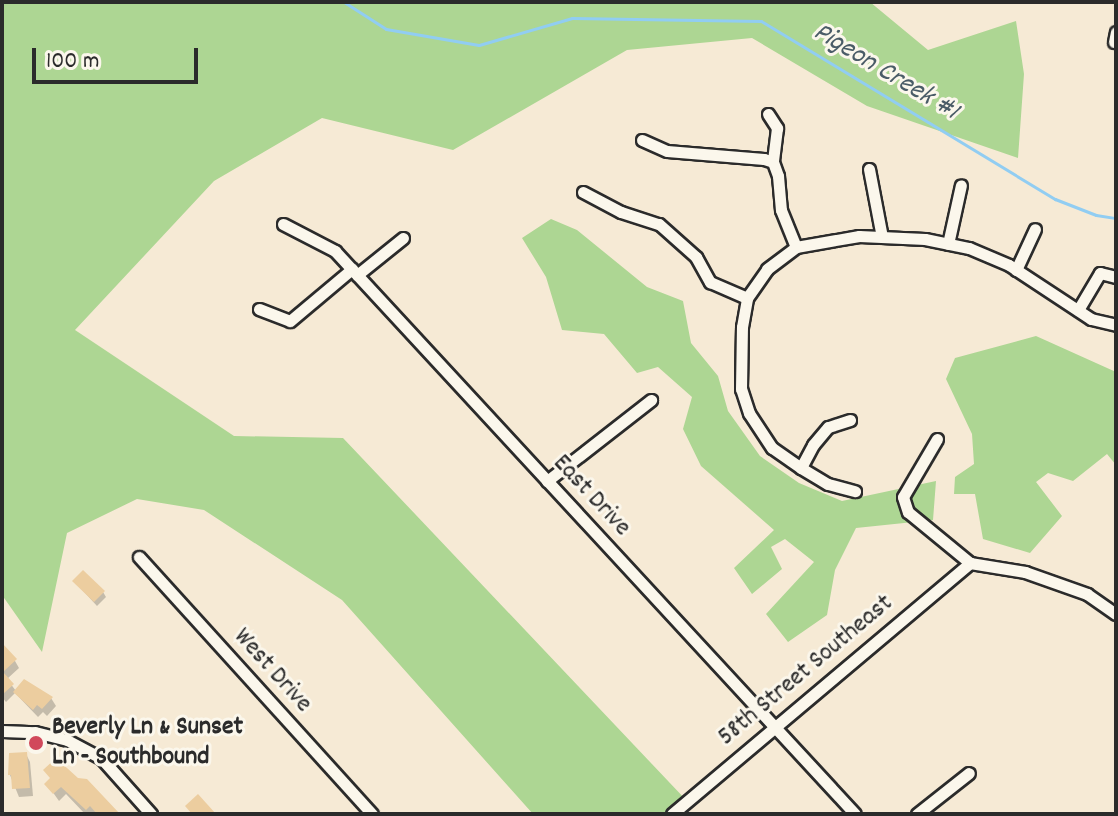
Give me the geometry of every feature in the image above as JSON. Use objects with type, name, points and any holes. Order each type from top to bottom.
[{"type":"street","points":[[768,114],[777,128],[773,162],[785,225],[796,247]]},
{"type":"street","points":[[642,140],[667,151],[773,162]]},
{"type":"street","points":[[869,169],[882,237]]},
{"type":"street","points":[[948,244],[961,185]]},
{"type":"street","points":[[583,192],[621,212],[659,224],[696,257],[710,282],[747,298]]},
{"type":"street","name":"East Drive","points":[[283,224],[335,251],[855,814]]},
{"type":"street","points":[[1016,270],[1035,229]]},
{"type":"street","points":[[855,491],[828,484],[772,448],[749,413],[741,389],[742,327],[747,298],[767,269],[796,247],[859,236],[969,248],[1016,270],[1091,319],[1116,325]]},
{"type":"street","points":[[259,309],[278,319],[290,321],[403,238]]},
{"type":"street","points":[[1078,310],[1100,273],[1116,277]]},
{"type":"street","points":[[547,481],[651,400]]},
{"type":"street","points":[[801,468],[813,445],[828,427],[850,420]]},
{"type":"street","points":[[937,439],[903,497],[908,512],[970,563],[1025,572],[1087,594],[1116,614]]},
{"type":"street","name":"West Drive","points":[[139,557],[372,814]]},
{"type":"street","name":"58th Street Southeast","points":[[672,814],[970,563]]},
{"type":"street","points":[[2,731],[35,732],[67,740],[102,759],[151,814]]},
{"type":"street","points":[[917,814],[969,773]]},
{"type":"green space","points":[[2,2],[870,2],[928,50],[1016,21],[1024,74],[1018,158],[867,106],[752,38],[627,50],[453,150],[322,118],[214,181],[75,330],[234,436],[343,438],[687,801],[672,814],[533,814],[342,600],[204,510],[137,499],[67,533],[42,652],[2,595]]},
{"type":"green space","points":[[551,219],[577,230],[647,287],[683,301],[691,343],[718,376],[728,411],[760,456],[799,483],[842,501],[936,481],[933,520],[856,528],[835,570],[827,615],[788,642],[766,614],[814,562],[785,539],[771,547],[782,569],[752,594],[734,568],[774,530],[701,466],[683,429],[692,397],[658,367],[637,373],[604,334],[562,330],[546,277],[522,238]]},
{"type":"green space","points":[[1036,336],[1116,372],[1116,465],[1107,454],[1073,481],[1048,473],[1036,482],[1062,516],[1030,553],[983,539],[975,494],[954,494],[955,477],[974,464],[972,434],[946,379],[955,358]]},
{"type":"building","points":[[83,570],[105,591],[94,602],[72,581]]},
{"type":"building","points":[[2,643],[17,659],[3,672],[14,684],[2,695]]},
{"type":"building","points":[[24,679],[53,697],[42,709],[37,705],[33,710],[13,692]]},
{"type":"building","points":[[27,752],[30,788],[12,789],[11,775],[8,775],[9,753]]},
{"type":"building","points":[[56,758],[78,778],[87,779],[120,814],[97,814],[90,806],[86,810],[61,787],[53,794],[44,784],[50,778],[43,770]]},
{"type":"building","points":[[198,794],[216,814],[192,814],[185,806]]},
{"type":"waterway","name":"Pigeon Creek #1","points":[[344,2],[386,29],[479,45],[572,18],[761,21],[1055,199],[1096,215],[1116,218]]},
{"type":"place","name":"Beverly Ln & Sunset Ln - Southbound","points":[[36,743]]}]
